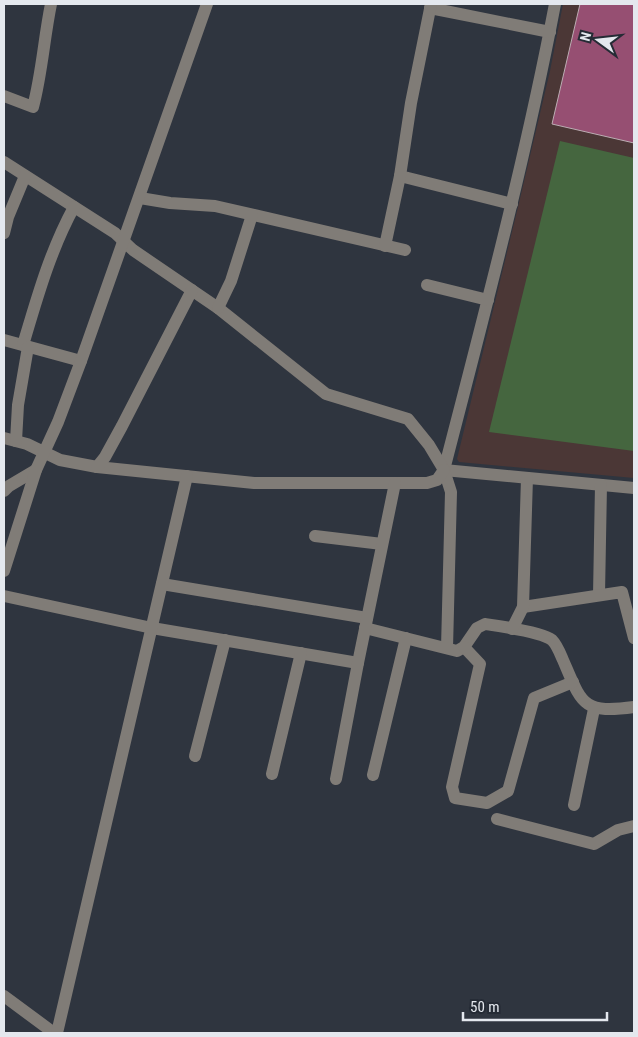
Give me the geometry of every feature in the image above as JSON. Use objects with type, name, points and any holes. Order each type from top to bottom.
[{"type":"street","points":[[4,96],[33,107],[40,80],[45,33],[51,4]]},
{"type":"street","points":[[4,571],[36,470],[58,422],[81,361],[207,4]]},
{"type":"street","points":[[74,206],[59,234],[40,284],[25,346],[18,405],[10,440],[27,444],[60,460],[97,466],[254,483],[427,483],[437,480],[444,470],[512,204],[555,4]]},
{"type":"street","points":[[385,246],[400,176],[411,103],[431,6],[550,32]]},
{"type":"street","points":[[4,162],[115,233],[133,250],[218,308],[326,394],[408,419],[429,445],[444,470],[451,492],[447,648]]},
{"type":"street","points":[[4,233],[8,217],[25,176]]},
{"type":"street","points":[[400,176],[512,204]]},
{"type":"street","points":[[140,198],[170,204],[215,206],[405,250]]},
{"type":"street","points":[[218,308],[231,281],[252,215]]},
{"type":"street","points":[[427,285],[488,300]]},
{"type":"street","points":[[97,466],[105,457],[122,426],[192,290]]},
{"type":"street","points":[[4,340],[81,361]]},
{"type":"street","points":[[4,492],[9,486],[36,470]]},
{"type":"street","points":[[444,470],[634,488]]},
{"type":"street","points":[[4,996],[56,1033],[187,476]]},
{"type":"street","points":[[512,629],[523,606],[527,478]]},
{"type":"street","points":[[336,779],[395,483]]},
{"type":"street","points":[[599,595],[601,484]]},
{"type":"street","points":[[315,536],[382,544]]},
{"type":"street","points":[[162,584],[366,623],[406,638],[457,650],[464,647],[477,628],[485,624],[544,635],[552,640],[558,649],[579,697],[594,708],[616,710],[634,707]]},
{"type":"street","points":[[523,606],[622,592],[634,638]]},
{"type":"street","points":[[4,596],[152,628],[358,663]]},
{"type":"street","points":[[373,775],[406,638]]},
{"type":"street","points":[[195,756],[225,640]]},
{"type":"street","points":[[464,647],[480,664],[452,787],[455,798],[486,803],[508,791],[534,698],[573,682]]},
{"type":"street","points":[[272,774],[301,653]]},
{"type":"street","points":[[574,805],[594,708]]},
{"type":"street","points":[[497,819],[594,844],[618,830],[634,826]]},
{"type":"shaded area","points":[[563,4],[634,4],[634,478],[459,462],[457,459],[550,71]]},
{"type":"green space","points":[[560,141],[634,158],[634,451],[489,432]]},
{"type":"building","points":[[580,4],[634,4],[634,143],[552,124]]}]
